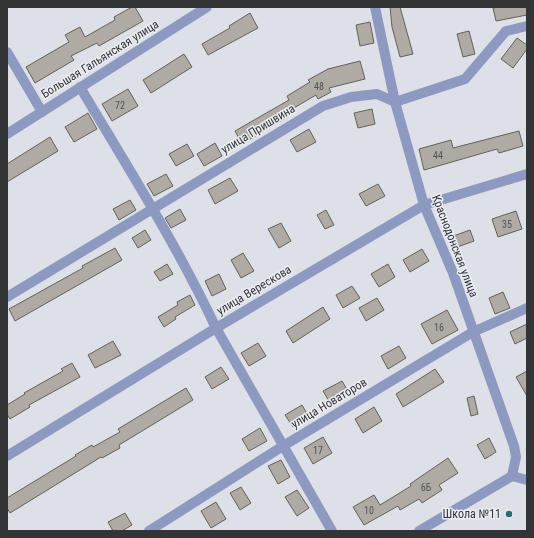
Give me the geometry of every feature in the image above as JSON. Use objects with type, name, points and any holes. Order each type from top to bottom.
[{"type":"street","name":"Большая Гальянская улица","points":[[7,134],[207,7]]},
{"type":"street","name":"Краснодонская улица","points":[[375,7],[395,102],[424,205],[453,273],[514,446],[516,458],[512,476]]},
{"type":"street","points":[[395,102],[465,80],[506,31],[527,26]]},
{"type":"street","points":[[7,52],[42,112]]},
{"type":"street","points":[[80,87],[152,208],[202,298],[216,328],[332,531]]},
{"type":"street","name":"улица Пришвина","points":[[7,297],[323,106],[351,97],[377,94],[395,102]]},
{"type":"street","name":"улица Верескова","points":[[7,456],[216,328],[424,205],[527,174]]},
{"type":"street","name":"улица Новаторов","points":[[149,531],[283,446],[473,332],[527,308]]},
{"type":"street","points":[[419,531],[512,476],[527,480]]},
{"type":"building","points":[[132,7],[135,7],[143,21],[99,46],[97,43],[71,56],[74,60],[35,83],[26,67],[69,42],[65,35],[80,27],[85,37],[115,20],[114,17]]},
{"type":"building","points":[[390,7],[400,7],[413,54],[400,57],[392,27]]},
{"type":"building","points":[[527,7],[527,15],[496,21],[493,8]]},
{"type":"building","points":[[250,13],[258,28],[208,55],[202,44],[230,28],[229,26]]},
{"type":"building","points":[[370,22],[374,43],[360,46],[356,25]]},
{"type":"building","points":[[469,31],[475,54],[463,57],[457,34]]},
{"type":"building","points":[[517,38],[527,45],[527,49],[513,68],[501,59]]},
{"type":"building","points":[[184,54],[192,67],[151,93],[143,80]]},
{"type":"building","points":[[360,61],[365,79],[329,88],[331,92],[318,99],[316,95],[287,112],[289,116],[242,144],[235,131],[289,100],[287,96],[310,82],[308,80],[328,69]]},
{"type":"building","points":[[128,89],[138,106],[112,121],[102,104]]},
{"type":"building","points":[[372,109],[375,124],[358,128],[354,113]]},
{"type":"building","points":[[88,113],[97,129],[74,142],[65,127]]},
{"type":"building","points":[[309,129],[316,142],[297,152],[290,140]]},
{"type":"building","points":[[519,131],[523,146],[499,153],[497,149],[424,170],[419,149],[451,140],[453,148]]},
{"type":"building","points":[[50,137],[58,151],[7,182],[7,164]]},
{"type":"building","points":[[215,143],[222,156],[204,166],[197,154]]},
{"type":"building","points":[[187,144],[194,156],[176,166],[169,154]]},
{"type":"building","points":[[166,174],[173,186],[154,196],[147,184]]},
{"type":"building","points":[[230,178],[238,191],[215,204],[208,190]]},
{"type":"building","points":[[378,184],[385,196],[366,206],[359,194]]},
{"type":"building","points":[[130,200],[136,210],[119,220],[113,209]]},
{"type":"building","points":[[180,209],[186,220],[171,228],[165,218]]},
{"type":"building","points":[[326,210],[334,225],[325,229],[317,215]]},
{"type":"building","points":[[516,211],[522,229],[498,237],[492,219]]},
{"type":"building","points":[[281,223],[291,241],[279,248],[268,229]]},
{"type":"building","points":[[145,230],[151,240],[138,248],[132,238]]},
{"type":"building","points":[[470,230],[474,241],[452,249],[448,238]]},
{"type":"building","points":[[115,248],[122,260],[15,321],[9,309],[83,268],[82,266]]},
{"type":"building","points":[[422,249],[429,261],[410,272],[403,260]]},
{"type":"building","points":[[243,253],[254,271],[241,278],[231,260]]},
{"type":"building","points":[[167,264],[173,274],[160,281],[154,272]]},
{"type":"building","points":[[388,264],[395,277],[379,287],[371,274]]},
{"type":"building","points":[[219,274],[226,289],[212,296],[205,281]]},
{"type":"building","points":[[352,286],[360,298],[343,308],[336,295]]},
{"type":"building","points":[[503,292],[510,308],[495,314],[489,298]]},
{"type":"building","points":[[190,295],[195,305],[175,317],[176,319],[164,327],[158,317],[178,305],[177,302]]},
{"type":"building","points":[[377,298],[384,310],[366,321],[359,308]]},
{"type":"building","points":[[323,307],[330,319],[293,343],[286,331]]},
{"type":"building","points":[[447,310],[458,330],[432,344],[421,324]]},
{"type":"building","points":[[527,324],[527,338],[515,344],[510,332]]},
{"type":"building","points":[[113,341],[121,355],[95,368],[88,355]]},
{"type":"building","points":[[258,343],[266,356],[249,366],[241,353]]},
{"type":"building","points":[[399,346],[406,358],[388,369],[381,356]]},
{"type":"building","points":[[72,363],[80,377],[29,405],[30,407],[10,419],[7,414],[7,405],[25,394],[24,393],[63,371],[61,369]]},
{"type":"building","points":[[221,367],[229,379],[212,389],[205,377]]},
{"type":"building","points":[[435,369],[444,382],[403,407],[396,394]]},
{"type":"building","points":[[527,371],[527,396],[516,377]]},
{"type":"building","points":[[342,381],[349,393],[330,403],[323,391]]},
{"type":"building","points":[[186,388],[193,400],[119,445],[120,448],[102,458],[101,457],[10,513],[7,508],[7,498],[92,445],[93,447],[120,432],[118,429]]},
{"type":"building","points":[[474,396],[478,414],[471,416],[467,398]]},
{"type":"building","points":[[302,405],[309,417],[293,427],[285,415]]},
{"type":"building","points":[[374,407],[382,421],[363,433],[355,419]]},
{"type":"building","points":[[260,428],[267,441],[249,451],[242,439]]},
{"type":"building","points":[[323,437],[332,453],[313,464],[304,448]]},
{"type":"building","points":[[489,438],[496,452],[485,459],[477,445]]},
{"type":"building","points":[[448,458],[458,473],[439,485],[442,490],[422,503],[419,499],[400,510],[398,506],[364,525],[353,507],[374,495],[380,505],[411,486],[410,484]]},
{"type":"building","points":[[281,460],[290,477],[278,484],[268,466]]},
{"type":"building","points":[[241,487],[251,503],[240,510],[230,493]]},
{"type":"building","points":[[297,490],[309,508],[297,516],[285,497]]},
{"type":"building","points":[[216,502],[226,519],[211,528],[201,511]]},
{"type":"building","points":[[125,513],[132,525],[122,531],[113,531],[108,522]]},
{"type":"place","name":"Школа №11","points":[[509,514]]}]
